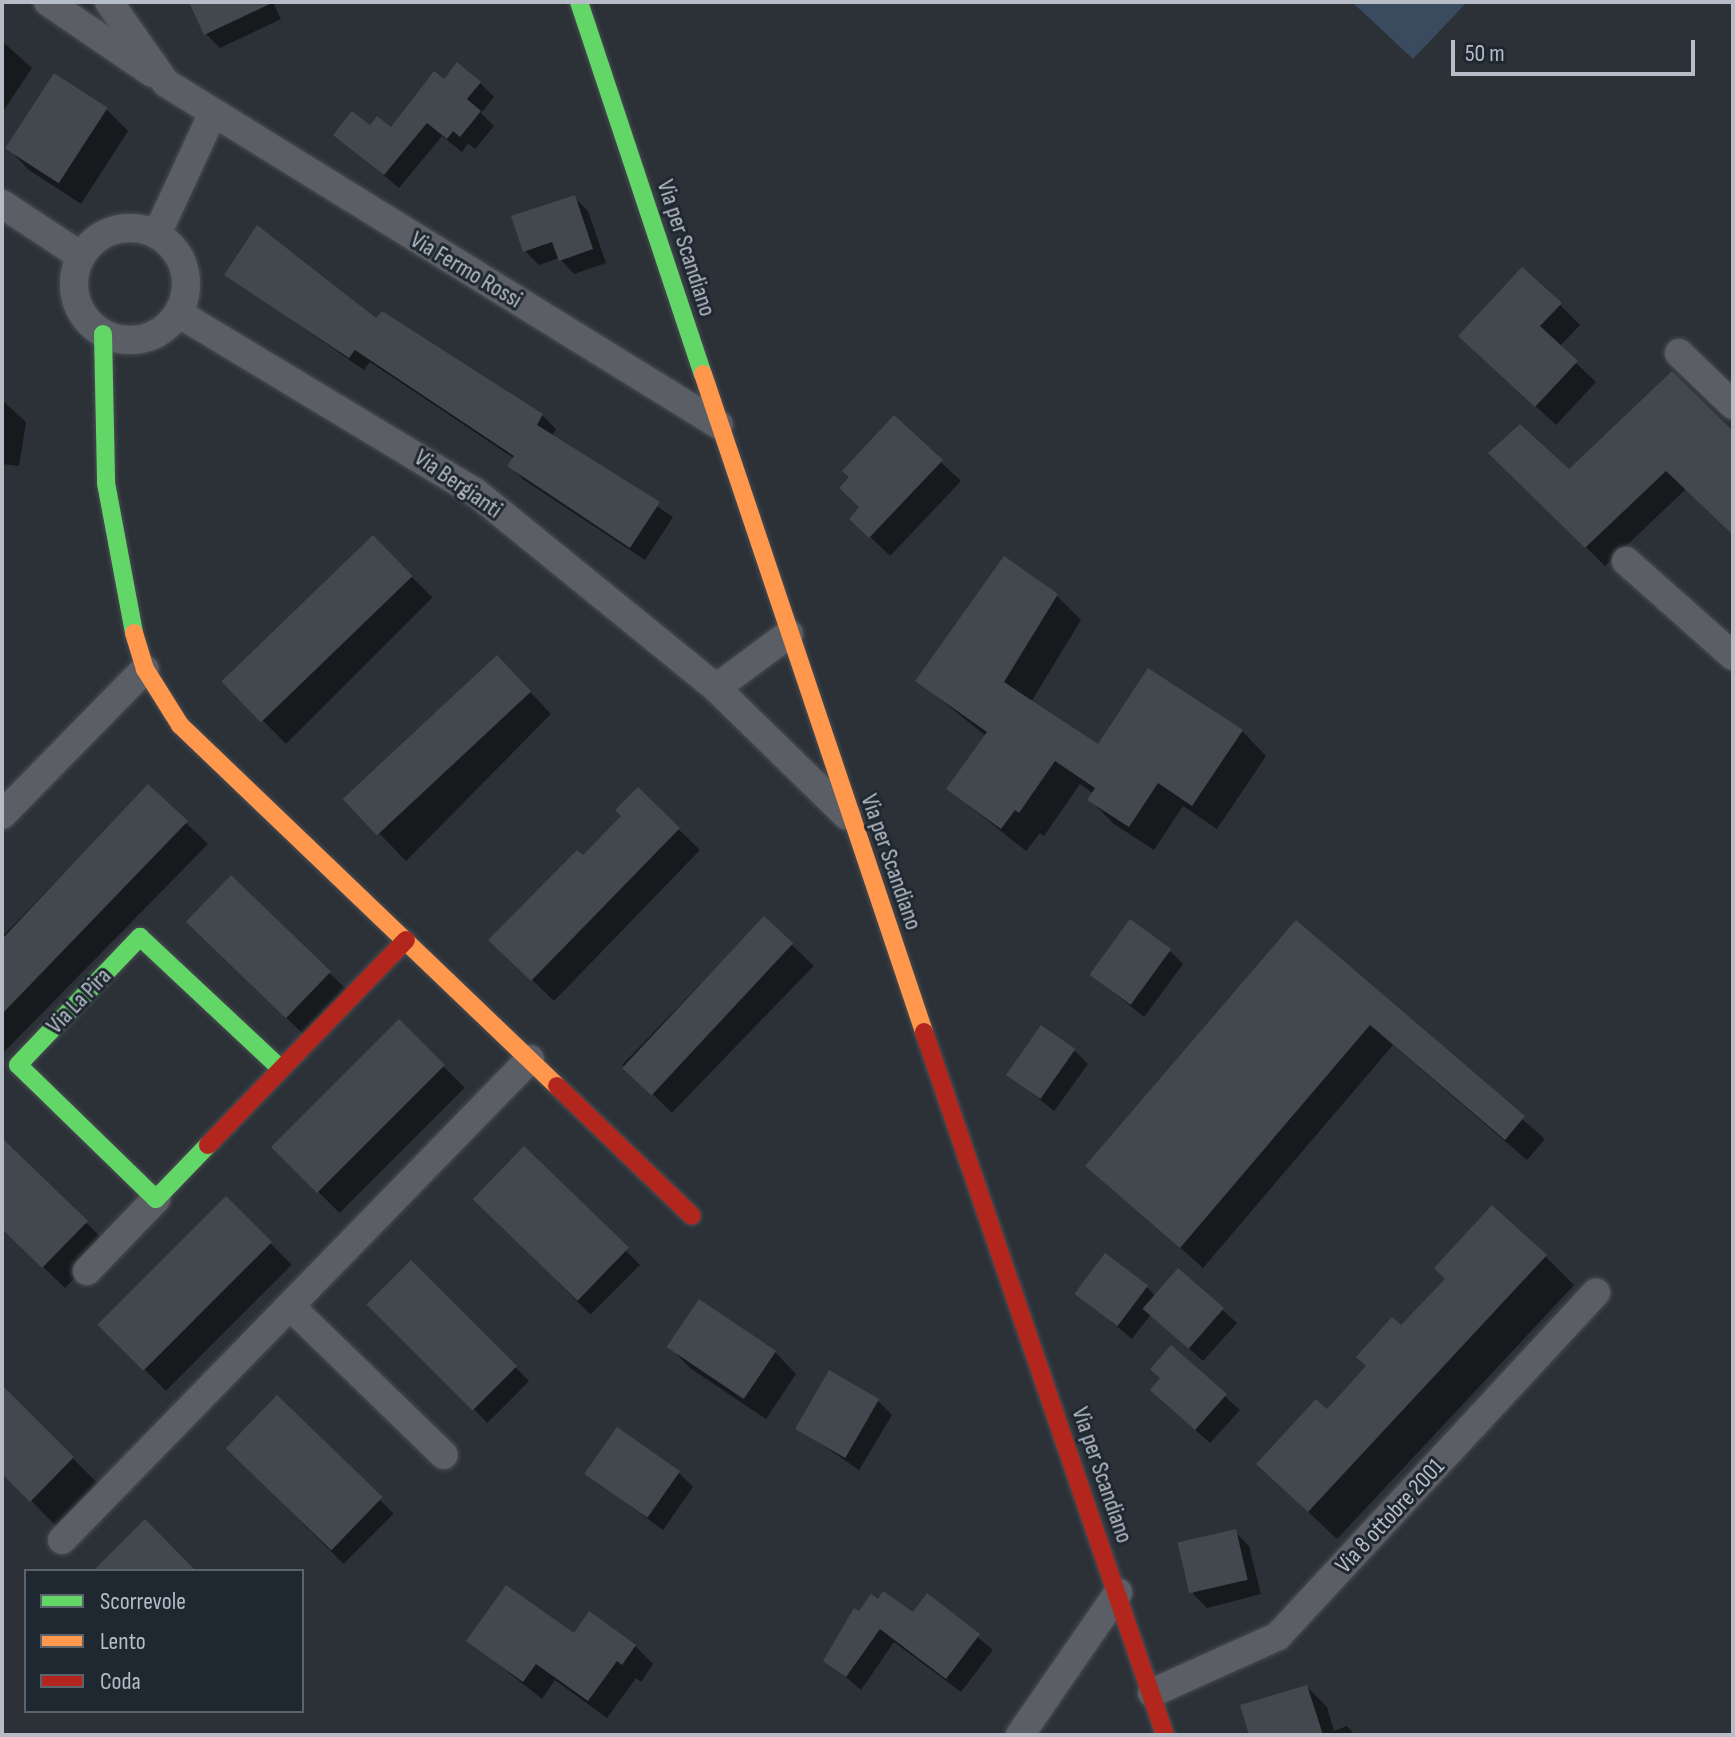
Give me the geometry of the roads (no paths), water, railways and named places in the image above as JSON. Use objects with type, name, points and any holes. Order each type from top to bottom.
[{"type":"street","name":"Via Fermo Rossi","points":[[48,2],[212,115],[719,425]]},
{"type":"street","name":"Via Fermo Rossi","points":[[109,2],[166,83]]},
{"type":"street","name":"Via per Scandiano","points":[[579,2],[851,819],[1165,1735]]},
{"type":"street","points":[[157,234],[212,115]]},
{"type":"street","points":[[2,204],[81,256]]},
{"type":"street","points":[[123,227],[157,234],[176,253],[186,278],[178,313],[153,336],[128,340],[103,334],[84,316],[73,291],[81,256],[91,242],[123,227]]},
{"type":"street","name":"Via Bergianti","points":[[178,313],[475,492],[716,688],[851,819]]},
{"type":"street","points":[[103,334],[106,483],[131,622],[145,669],[180,725],[692,1216]]},
{"type":"street","points":[[1679,353],[1733,405]]},
{"type":"street","points":[[1626,561],[1733,656]]},
{"type":"street","points":[[716,688],[789,634]]},
{"type":"street","points":[[3,811],[145,669]]},
{"type":"street","name":"Via La Pira","points":[[156,1199],[18,1065],[140,937],[281,1069]]},
{"type":"street","points":[[87,1271],[406,940]]},
{"type":"street","points":[[62,1540],[530,1059]]},
{"type":"street","name":"Via 8 ottobre 2001","points":[[1152,1693],[1278,1636],[1596,1293]]},
{"type":"street","points":[[290,1306],[444,1455]]},
{"type":"street","points":[[1020,1735],[1118,1593]]},
{"type":"water","points":[[1352,2],[1467,2],[1413,59]]}]
